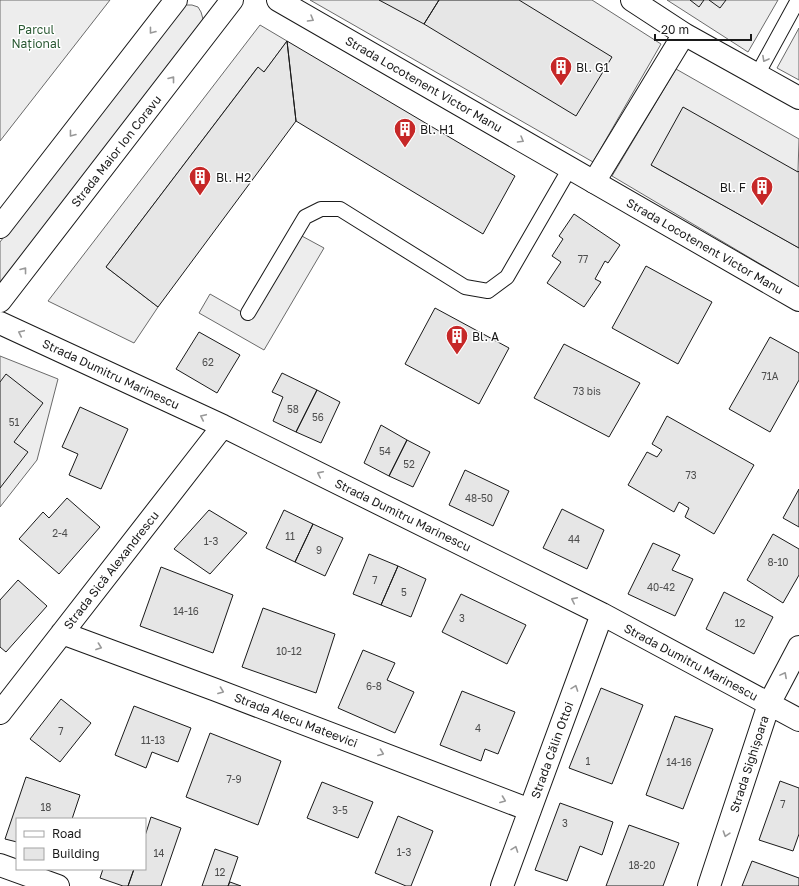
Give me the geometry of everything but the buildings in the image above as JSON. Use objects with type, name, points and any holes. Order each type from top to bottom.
[{"type":"street","points":[[0,227],[176,0]]},
{"type":"street","name":"Strada Maior Ion Coravu","points":[[0,301],[232,0]]},
{"type":"street","name":"Strada Locotenent Victor Manu","points":[[278,0],[799,300]]},
{"type":"street","points":[[632,0],[684,34],[799,98]]},
{"type":"street","points":[[594,182],[684,34]]},
{"type":"street","name":"Strada Dumitru Marinescu","points":[[0,323],[223,426],[602,614],[799,720]]},
{"type":"street","name":"Strada Sică Alexandrescu","points":[[0,713],[223,426]]},
{"type":"street","name":"Strada Călin Ottoi","points":[[502,886],[602,614]]},
{"type":"street","name":"Strada Alecu Mateevici","points":[[62,633],[530,810]]},
{"type":"street","name":"Strada Sighișoara","points":[[708,886],[769,704],[799,647]]},
{"type":"street","points":[[0,865],[58,886]]},
{"type":"lane","points":[[757,75],[798,0]]},
{"type":"lane","points":[[248,313],[305,217],[321,209],[340,209],[465,287],[488,291],[507,277],[570,168]]},
{"type":"shaded area","name":"Parcul Național","points":[[0,0],[110,0],[0,141]]},
{"type":"shaded area","points":[[310,0],[592,0],[661,44],[593,162]]},
{"type":"shaded area","points":[[667,0],[778,0],[748,52]]},
{"type":"shaded area","points":[[186,5],[198,7],[203,19],[202,25],[0,286],[0,242],[181,8]]},
{"type":"shaded area","points":[[260,25],[287,41],[264,72],[257,68],[106,267],[158,307],[134,343],[48,301]]},
{"type":"shaded area","points":[[799,28],[799,80],[777,68]]},
{"type":"shaded area","points":[[676,69],[799,139],[798,172],[651,165],[799,248],[799,287],[612,176]]},
{"type":"shaded area","points":[[300,235],[324,248],[264,350],[199,313],[210,294],[252,318]]},
{"type":"shaded area","points":[[0,356],[58,379],[37,460],[0,507]]},
{"type":"place","name":"Bl. G1","points":[[561,86]]},
{"type":"place","name":"Bl. H1","points":[[405,148]]},
{"type":"place","name":"Bl. H2","points":[[200,196]]},
{"type":"place","name":"Bl. F","points":[[762,206]]},
{"type":"place","name":"Bl. A","points":[[457,356]]}]
